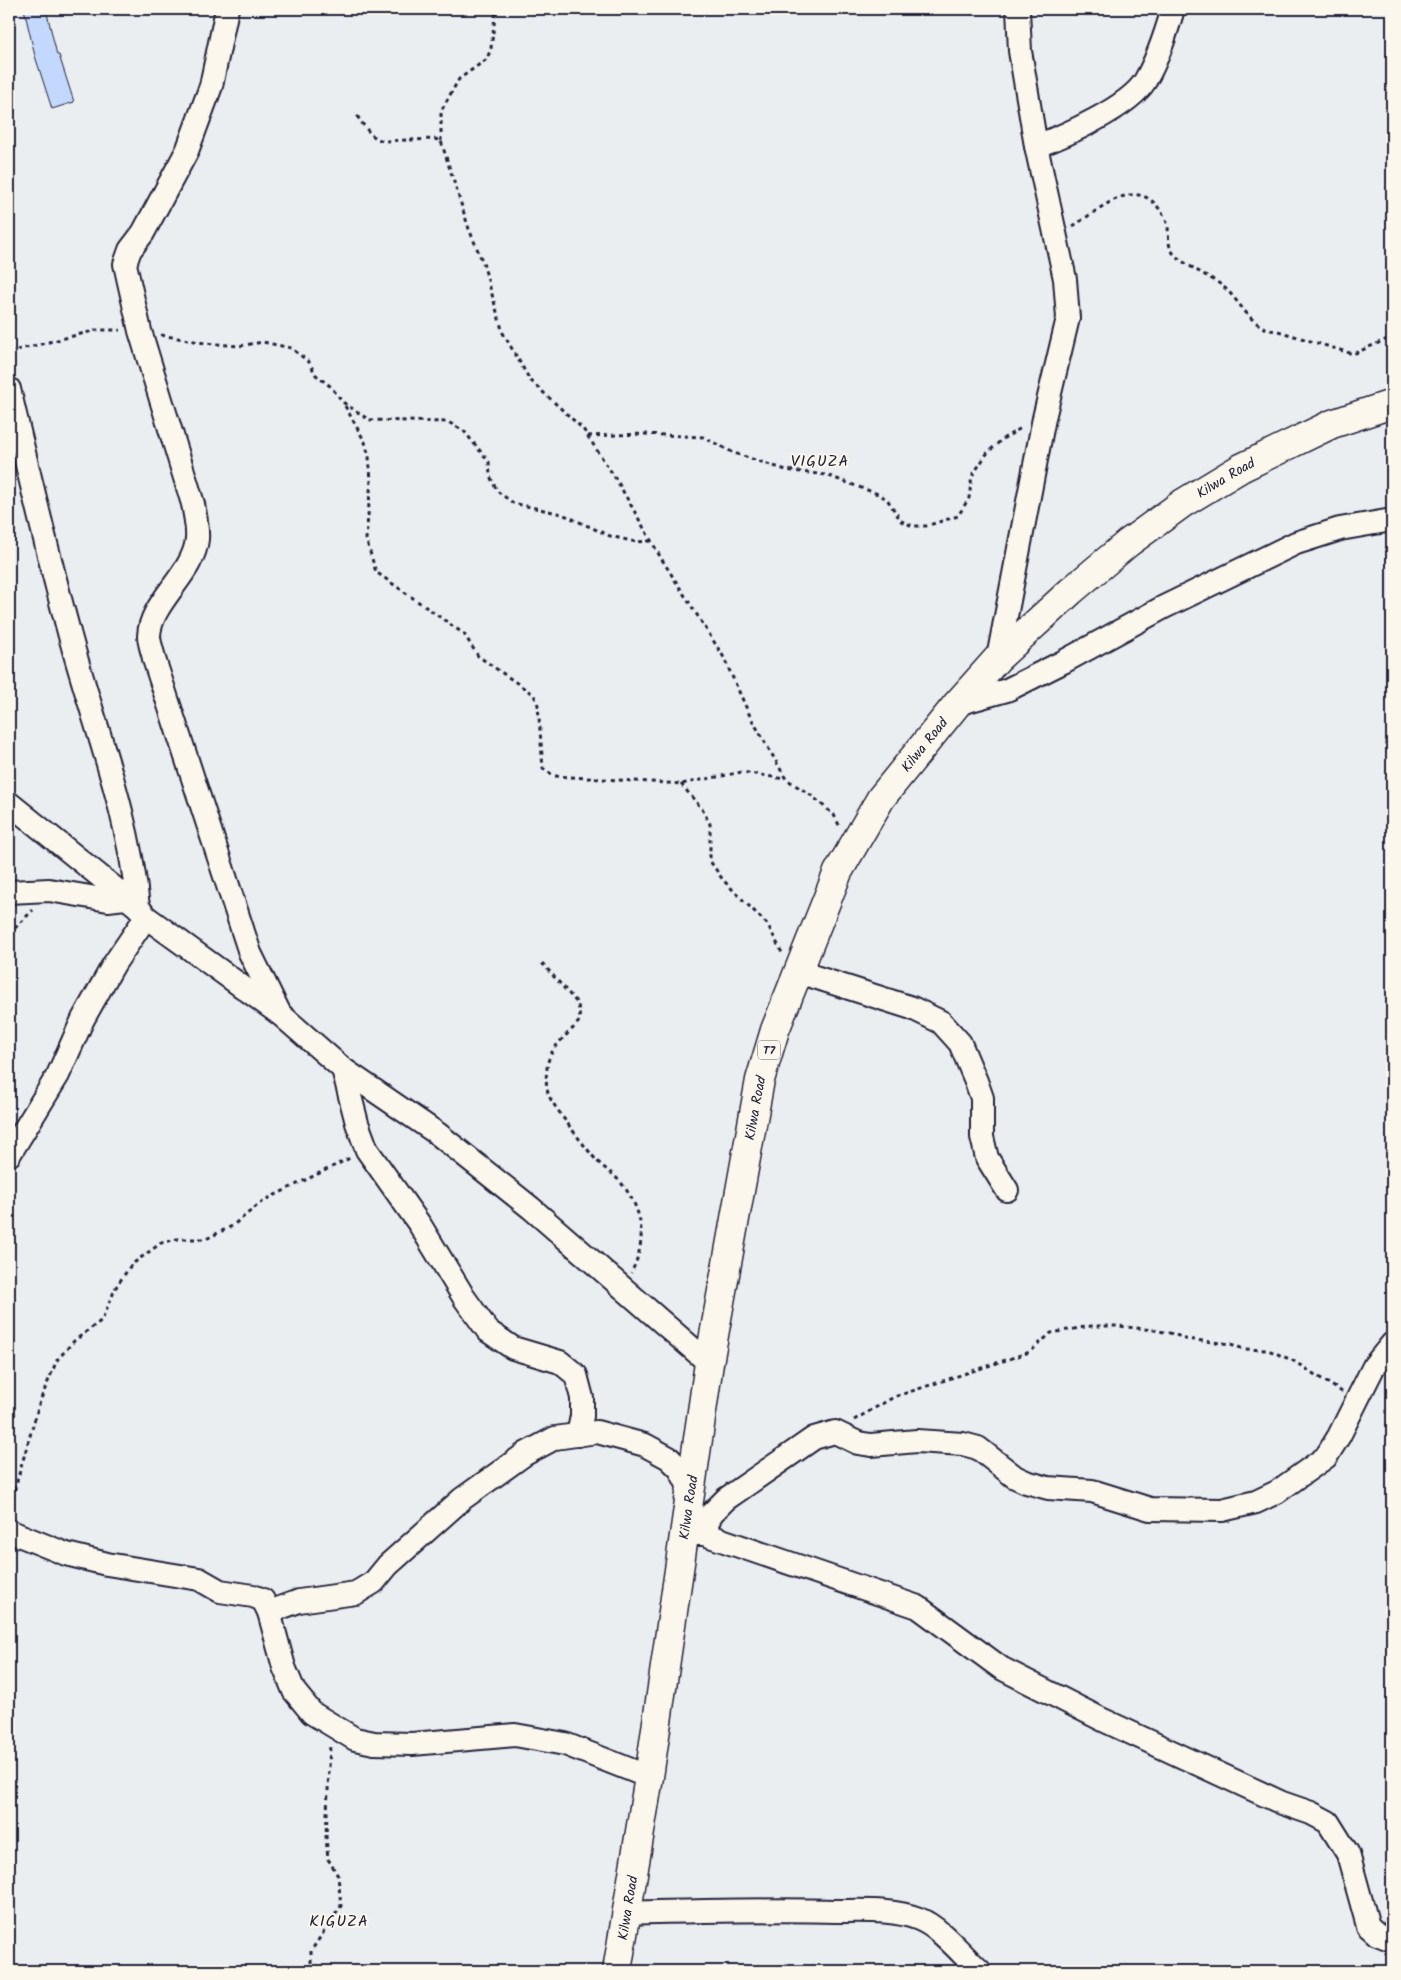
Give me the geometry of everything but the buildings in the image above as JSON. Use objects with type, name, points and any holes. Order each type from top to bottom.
[{"type":"highway","name":"Kilwa Road","points":[[617,1971],[649,1777],[694,1534],[690,1489],[709,1363],[760,1080],[775,1030],[838,872],[881,798],[957,704],[998,658],[1085,579],[1128,543],[1183,503],[1241,468],[1316,432],[1392,404]]},
{"type":"street","points":[[226,9],[211,86],[187,150],[143,233],[130,250],[125,264],[140,331],[193,504],[197,527],[197,541],[184,571],[162,605],[149,636],[154,659],[250,953],[280,1014]]},
{"type":"street","points":[[998,658],[1044,418],[1068,318],[1065,280],[1036,146],[1020,51],[1018,9]]},
{"type":"street","points":[[1036,146],[1062,137],[1096,120],[1137,91],[1152,66],[1173,9]]},
{"type":"street","points":[[9,389],[75,652],[124,818],[134,862],[137,908],[96,996],[83,1019],[58,1076],[9,1155]]},
{"type":"street","points":[[957,704],[1007,690],[1064,662],[1164,607],[1296,543],[1340,529],[1392,520]]},
{"type":"street","points":[[9,803],[137,908],[280,1014],[343,1069],[438,1134],[531,1208],[709,1363]]},
{"type":"street","points":[[9,892],[49,890],[108,900],[137,908]]},
{"type":"street","points":[[799,972],[912,1008],[941,1022],[960,1043],[976,1082],[982,1098],[982,1137],[987,1158],[1007,1190]]},
{"type":"street","points":[[343,1069],[357,1123],[367,1150],[420,1225],[465,1299],[488,1331],[513,1348],[560,1362],[576,1375],[582,1398],[582,1416],[578,1435]]},
{"type":"street","points":[[1392,1344],[1374,1366],[1326,1457],[1277,1492],[1256,1502],[1222,1510],[1150,1509],[1092,1491],[1048,1488],[1015,1477],[978,1448],[963,1444],[917,1441],[871,1445],[858,1443],[835,1432],[814,1438],[726,1499],[694,1534],[918,1607],[1001,1668],[1101,1719],[1328,1822],[1348,1854],[1368,1926],[1377,1934],[1392,1940]]},
{"type":"street","points":[[269,1612],[299,1601],[356,1593],[374,1582],[388,1565],[462,1499],[525,1454],[555,1438],[597,1432],[645,1445],[669,1458],[680,1469],[690,1489]]},
{"type":"street","points":[[9,1525],[66,1554],[107,1564],[199,1579],[220,1591],[253,1596],[263,1600],[269,1612],[284,1667],[294,1691],[312,1713],[355,1740],[374,1743],[412,1744],[515,1735],[565,1744],[649,1777]]},
{"type":"street","points":[[626,1913],[810,1910],[885,1912],[905,1915],[921,1919],[932,1927],[980,1971]]},
{"type":"path","points":[[496,9],[491,48],[486,59],[459,79],[441,111],[441,141],[459,192],[469,229],[483,262],[503,333],[530,380],[588,436],[723,656],[750,716],[786,779]]},
{"type":"path","points":[[357,116],[372,135],[384,141],[435,139],[441,141]]},
{"type":"path","points":[[1055,238],[1115,200],[1127,194],[1141,194],[1157,205],[1167,222],[1170,246],[1177,257],[1226,289],[1258,326],[1266,331],[1278,331],[1353,354],[1392,337]]},
{"type":"path","points":[[9,352],[98,330],[140,331],[205,343],[238,346],[263,342],[291,348],[309,362],[316,375],[330,386],[344,403],[365,442],[369,457],[371,480],[366,539],[376,572],[464,634],[478,656],[534,695],[538,705],[543,768],[554,776],[682,784],[742,772],[786,779],[812,796],[834,815],[851,850]]},
{"type":"path","points":[[344,403],[369,420],[448,422],[464,431],[474,443],[489,462],[490,476],[497,491],[513,503],[562,514],[610,536],[636,542],[652,541]]},
{"type":"path","points":[[588,436],[644,434],[702,437],[734,453],[786,470],[826,476],[860,486],[887,499],[901,521],[913,526],[926,526],[958,516],[969,498],[972,476],[988,452],[1004,438],[1044,418]]},
{"type":"path","points":[[682,784],[702,809],[710,824],[710,861],[723,880],[768,926],[779,950],[799,972]]},
{"type":"path","points":[[9,934],[30,915],[49,890]]},
{"type":"path","points":[[542,963],[578,1004],[580,1020],[574,1029],[561,1038],[549,1060],[546,1078],[549,1096],[596,1160],[622,1183],[638,1208],[642,1229],[642,1246],[623,1289]]},
{"type":"path","points":[[9,1525],[13,1494],[40,1401],[57,1360],[74,1342],[102,1320],[116,1287],[131,1265],[161,1243],[177,1239],[206,1239],[232,1226],[263,1201],[367,1150]]},
{"type":"path","points":[[835,1432],[894,1397],[1030,1352],[1051,1333],[1091,1326],[1118,1326],[1154,1330],[1174,1334],[1185,1339],[1231,1344],[1242,1349],[1268,1350],[1292,1360],[1356,1402]]},
{"type":"path","points":[[311,1971],[311,1951],[341,1906],[338,1876],[328,1859],[326,1837],[330,1753],[328,1724]]},
{"type":"district","name":"VIGUZA","points":[[820,460]]},
{"type":"district","name":"KIGUZA","points":[[339,1920]]}]
